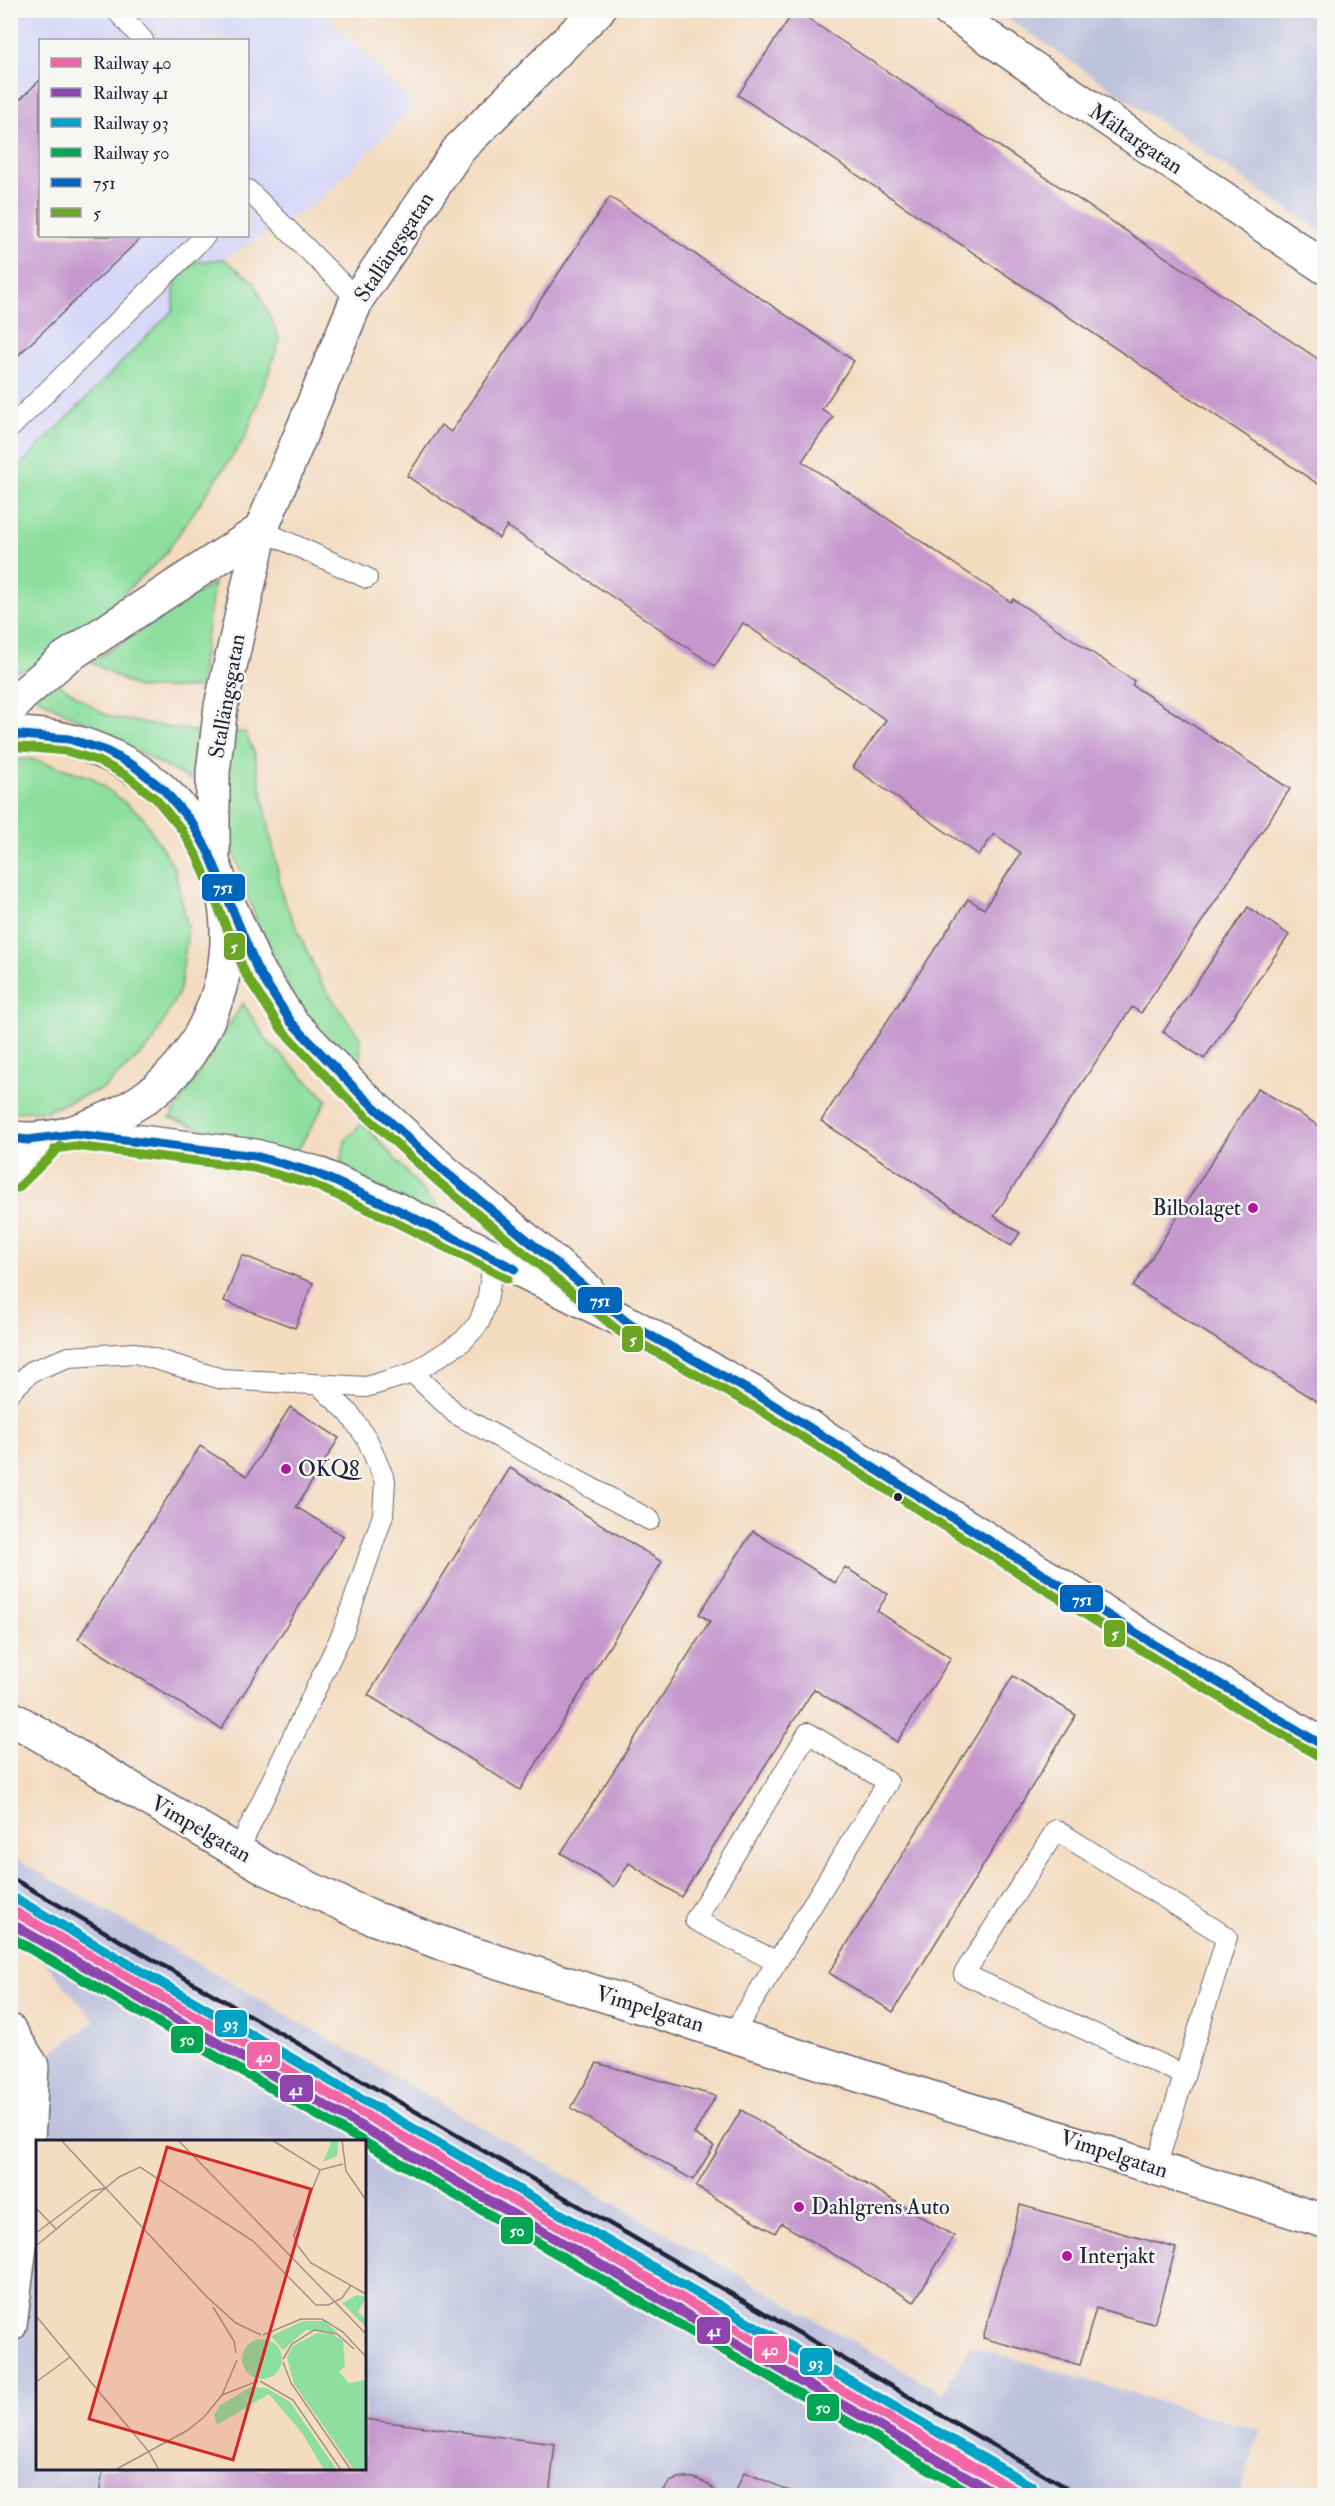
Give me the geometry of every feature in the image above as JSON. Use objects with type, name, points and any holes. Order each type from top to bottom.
[{"type":"street","name":"Stallängsgatan","points":[[217,876],[213,772],[221,706],[261,530],[357,299],[459,149],[598,10]]},
{"type":"street","name":"Mältargatan","points":[[948,10],[1324,267]]},
{"type":"street","points":[[10,710],[20,697],[65,658],[261,530]]},
{"type":"street","points":[[10,734],[35,734],[69,739],[104,750],[134,766],[164,790],[192,823],[257,969],[291,1022],[360,1094],[435,1163],[628,1323]]},
{"type":"street","points":[[10,1138],[28,1140],[64,1135],[138,1105],[173,1075],[198,1042],[215,1005],[224,970],[227,931],[217,876]]},
{"type":"street","points":[[10,1179],[64,1135],[255,1156],[306,1170],[396,1209],[628,1323],[764,1399],[1160,1648],[1324,1746]]},
{"type":"street","name":"Vimpelgatan","points":[[10,1717],[266,1868],[368,1916],[460,1950],[1324,2221]]},
{"type":"street","points":[[10,2031],[33,2066],[24,2215],[14,2266],[10,2325]]},
{"type":"lane","points":[[116,10],[142,39]]},
{"type":"lane","points":[[249,193],[357,299]]},
{"type":"lane","points":[[10,428],[204,237]]},
{"type":"lane","points":[[261,530],[367,578]]},
{"type":"lane","points":[[10,1392],[32,1371],[69,1357],[135,1353],[222,1378],[320,1386],[366,1387],[413,1373],[463,1341],[478,1323],[487,1301],[494,1259]]},
{"type":"lane","points":[[413,1373],[456,1414],[651,1520]]},
{"type":"lane","points":[[238,1851],[343,1632],[383,1515],[385,1481],[367,1438],[349,1413],[320,1386]]},
{"type":"lane","points":[[732,2035],[888,1782],[808,1733],[695,1920],[777,1962]]},
{"type":"lane","points":[[1156,2167],[1227,1937],[1056,1830],[964,1974],[1184,2075]]},
{"type":"shaded area","points":[[11,11],[323,11],[414,106],[318,202],[224,259],[193,262],[175,283],[173,310],[11,476]]},
{"type":"shaded area","points":[[997,11],[1324,11],[1324,234]]},
{"type":"shaded area","points":[[11,1856],[943,2393],[970,2346],[1260,2431],[1239,2495],[11,2495],[10,2031],[33,2066],[95,2021],[20,1934],[11,1929]]},
{"type":"green space","points":[[224,259],[254,282],[280,340],[246,436],[163,557],[84,630],[30,668],[11,672],[10,476],[173,310],[175,283],[193,262]]},
{"type":"green space","points":[[214,583],[199,688],[137,688],[91,662]]},
{"type":"green space","points":[[56,682],[104,714],[115,718],[198,732],[191,780],[36,697]]},
{"type":"green space","points":[[222,732],[245,732],[254,752],[283,898],[322,984],[360,1038],[361,1059],[353,1068],[300,1011],[258,926],[232,847]]},
{"type":"green space","points":[[32,759],[91,777],[141,815],[174,867],[188,928],[180,990],[151,1045],[104,1088],[46,1111],[11,1112],[11,760]]},
{"type":"green space","points":[[243,1003],[267,1041],[327,1100],[292,1160],[170,1118]]},
{"type":"green space","points":[[363,1122],[457,1230],[340,1167],[345,1140]]},
{"type":"building","points":[[795,10],[1324,363],[1324,488],[738,95]]},
{"type":"building","points":[[39,81],[39,237],[142,237],[10,363],[10,109]]},
{"type":"building","points":[[610,197],[854,361],[822,409],[833,417],[802,461],[1011,602],[1013,599],[1134,681],[1132,685],[1290,789],[1141,1013],[1132,1007],[994,1216],[1020,1233],[1011,1246],[821,1121],[968,899],[984,909],[1021,853],[994,834],[979,855],[853,767],[886,720],[743,623],[715,666],[507,526],[499,538],[407,476],[441,425],[451,432]]},
{"type":"building","points":[[1248,907],[1289,935],[1204,1059],[1163,1032]]},
{"type":"building","name":"Bilbolaget","points":[[1258,1088],[1324,1129],[1324,1406],[1133,1287]]},
{"type":"building","points":[[242,1255],[313,1283],[295,1328],[224,1301]]},
{"type":"building","points":[[290,1407],[339,1438],[296,1507],[344,1536],[221,1729],[78,1639],[200,1446],[247,1476]]},
{"type":"building","points":[[510,1468],[662,1562],[520,1790],[368,1695]]},
{"type":"building","points":[[753,1531],[835,1583],[845,1567],[888,1594],[877,1611],[951,1658],[897,1742],[814,1689],[681,1897],[629,1863],[614,1887],[561,1853],[710,1621],[699,1614]]},
{"type":"building","points":[[1013,1676],[1076,1715],[893,2012],[829,1973]]},
{"type":"building","points":[[597,2063],[716,2096],[694,2134],[714,2146],[693,2180],[571,2108]]},
{"type":"building","points":[[741,2110],[954,2236],[914,2302],[781,2223],[775,2233],[696,2187]]},
{"type":"building","points":[[1020,2205],[1176,2248],[1154,2324],[1096,2308],[1080,2365],[983,2338]]},
{"type":"building","points":[[366,2419],[555,2444],[549,2496],[99,2496],[103,2470],[366,2470]]},
{"type":"building","points":[[744,2472],[800,2496],[746,2496],[736,2491]]},
{"type":"building","points":[[679,2478],[694,2478],[709,2484],[719,2496],[658,2496],[670,2482]]},
{"type":"railway","points":[[10,1877],[1081,2496]]},
{"type":"rail line","name":"93","points":[[16,1899],[1031,2486]]},
{"type":"rail line","name":"40","points":[[10,1909],[1024,2496]]},
{"type":"rail line","name":"41","points":[[10,1923],[1000,2496]]},
{"type":"rail line","name":"50","points":[[10,1937],[361,2140]]},
{"type":"rail line","name":"50","points":[[366,2143],[976,2496]]},
{"type":"transit line","name":"751","points":[[10,734],[69,739],[104,750],[134,766],[164,790],[192,823],[209,853],[257,969],[291,1022],[360,1094],[444,1171],[628,1323],[764,1399],[1160,1648],[1324,1746]]},
{"type":"transit line","name":"5","points":[[10,746],[66,751],[99,761],[127,776],[156,799],[182,830],[198,858],[246,975],[282,1030],[352,1103],[436,1180],[620,1332],[758,1409],[1154,1658],[1318,1756]]},
{"type":"transit line","name":"751","points":[[10,1138],[28,1140],[75,1134],[255,1156],[316,1173],[396,1209],[515,1269]]},
{"type":"transit line","name":"5","points":[[18,1188],[61,1146]]},
{"type":"transit line","name":"5","points":[[55,1149],[75,1146],[253,1168],[312,1184],[391,1220],[508,1279]]},
{"type":"place","name":"Bilbolaget","points":[[1253,1208]]},
{"type":"place","name":"OKQ8","points":[[286,1469]]},
{"type":"place","name":"Dahlgrens Auto","points":[[799,2207]]},
{"type":"place","name":"Interjakt","points":[[1067,2256]]}]
